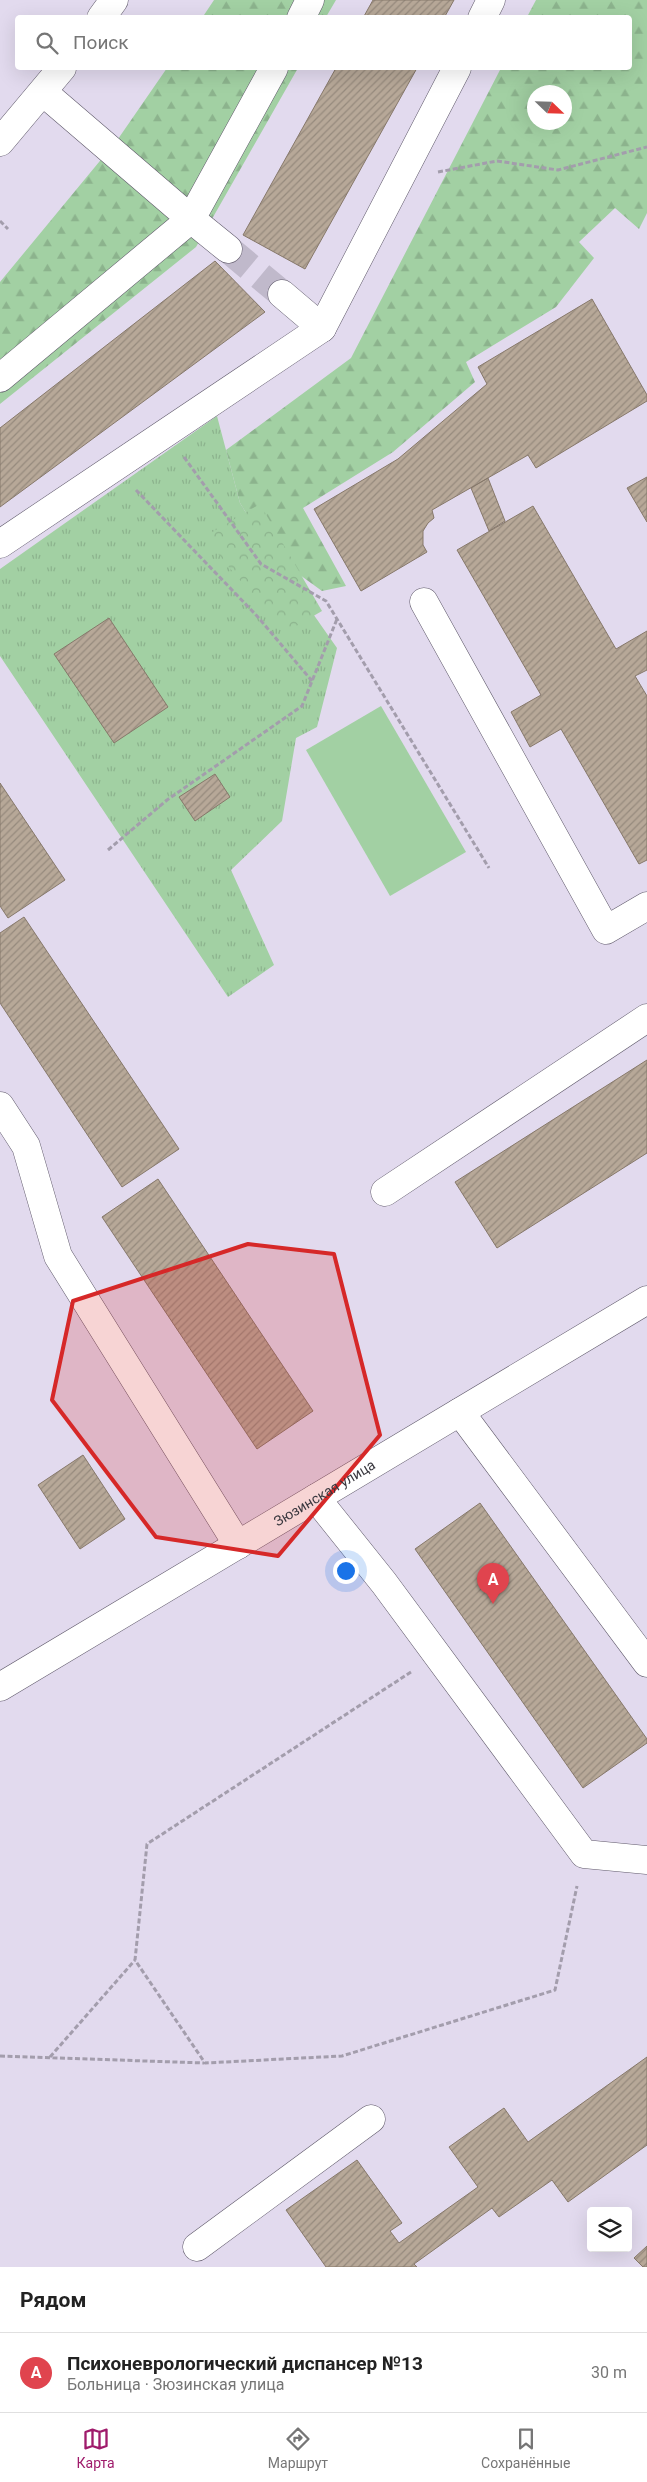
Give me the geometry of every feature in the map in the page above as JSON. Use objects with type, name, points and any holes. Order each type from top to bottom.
[{"type":"street","points":[[103,15],[114,0]]},
{"type":"street","points":[[302,15],[310,0]]},
{"type":"street","points":[[484,15],[491,0]]},
{"type":"street","points":[[0,142],[60,70]]},
{"type":"street","points":[[0,378],[191,219],[273,70]]},
{"type":"street","points":[[0,544],[322,328],[455,70]]},
{"type":"street","points":[[42,92],[228,249]]},
{"type":"street","points":[[282,294],[322,328]]},
{"type":"street","points":[[424,602],[606,930],[647,906]]},
{"type":"street","points":[[385,1192],[647,1018]]},
{"type":"street","points":[[0,1106],[26,1146],[58,1256],[238,1545]]},
{"type":"street","name":"Зюзинская улица","points":[[0,1687],[647,1300]]},
{"type":"street","points":[[460,1412],[647,1663]]},
{"type":"street","points":[[316,1498],[437,1655],[584,1854],[647,1860]]},
{"type":"street","points":[[197,2246],[371,2119]]},
{"type":"path","points":[[398,180],[497,160],[558,170],[647,147]]},
{"type":"path","points":[[0,221],[8,229]]},
{"type":"path","points":[[166,432],[261,564],[326,601],[488,868]]},
{"type":"path","points":[[121,462],[138,492],[257,616],[312,681]]},
{"type":"path","points":[[108,850],[167,800],[302,706],[337,619]]},
{"type":"path","points":[[49,2058],[135,1960],[147,1844],[437,1655]]},
{"type":"path","points":[[0,2056],[205,2062],[342,2056],[556,1990],[584,1854]]},
{"type":"path","points":[[135,1960],[205,2062]]},
{"type":"highlighted area","points":[[248,1244],[334,1254],[380,1435],[278,1556],[156,1537],[52,1400],[73,1301]]},
{"type":"green space","points":[[214,0],[336,0],[327,15],[204,15]]},
{"type":"green space","points":[[536,0],[647,0],[647,213],[639,229],[615,208],[579,242],[594,258],[556,307],[466,362],[475,382],[393,452],[303,508],[346,586],[322,591],[271,554],[240,503],[226,450],[351,358],[500,70],[632,70],[632,15],[528,15]]},
{"type":"green space","points":[[166,70],[297,70],[196,247],[0,404],[0,282],[118,139]]},
{"type":"green space","points":[[217,416],[240,503],[271,554],[337,648],[317,727],[296,738],[282,821],[231,870],[274,965],[228,997],[0,656],[0,569]]},
{"type":"green space","points":[[260,504],[322,611],[284,633],[204,537]]},
{"type":"green space","points":[[381,706],[466,852],[390,896],[306,750]]},
{"type":"building","points":[[373,0],[454,0],[446,15],[365,15]]},
{"type":"building","points":[[335,70],[416,70],[305,269],[243,235]]},
{"type":"building","points":[[215,261],[265,312],[0,507],[0,428]]},
{"type":"building","points":[[592,299],[647,395],[647,401],[536,468],[528,455],[432,510],[434,518],[423,531],[423,545],[427,552],[361,591],[314,509],[398,459],[487,384],[478,367]]},
{"type":"building","points":[[647,477],[647,522],[627,488]]},
{"type":"building","points":[[488,478],[505,521],[489,531],[471,488]]},
{"type":"building","points":[[533,506],[616,649],[647,631],[647,670],[635,676],[647,696],[647,860],[639,864],[561,729],[530,747],[511,712],[541,695],[457,550]]},
{"type":"building","points":[[109,618],[168,707],[114,743],[54,654]]},
{"type":"building","points":[[215,774],[230,797],[195,821],[179,797]]},
{"type":"building","points":[[0,783],[65,880],[8,918],[0,906]]},
{"type":"building","points":[[24,917],[179,1149],[122,1187],[0,1003],[0,933]]},
{"type":"building","points":[[647,1060],[647,1153],[497,1248],[455,1182]]},
{"type":"building","points":[[158,1179],[313,1411],[257,1449],[102,1217]]},
{"type":"building","points":[[83,1455],[125,1519],[80,1549],[38,1485]]},
{"type":"building","points":[[480,1503],[647,1739],[647,1743],[583,1788],[415,1549]]},
{"type":"building","points":[[647,2057],[647,2145],[568,2202],[552,2180],[499,2217],[492,2208],[414,2264],[417,2267],[326,2267],[286,2210],[357,2160],[402,2223],[390,2231],[399,2243],[478,2187],[449,2147],[504,2108],[528,2142]]},
{"type":"building","points":[[647,2246],[647,2267],[643,2267],[634,2258]]},
{"type":"tunnel","points":[[228,249],[282,294]]},
{"type":"place","name":"Психоневрологический диспансер №13","points":[[493,1604]]}]
